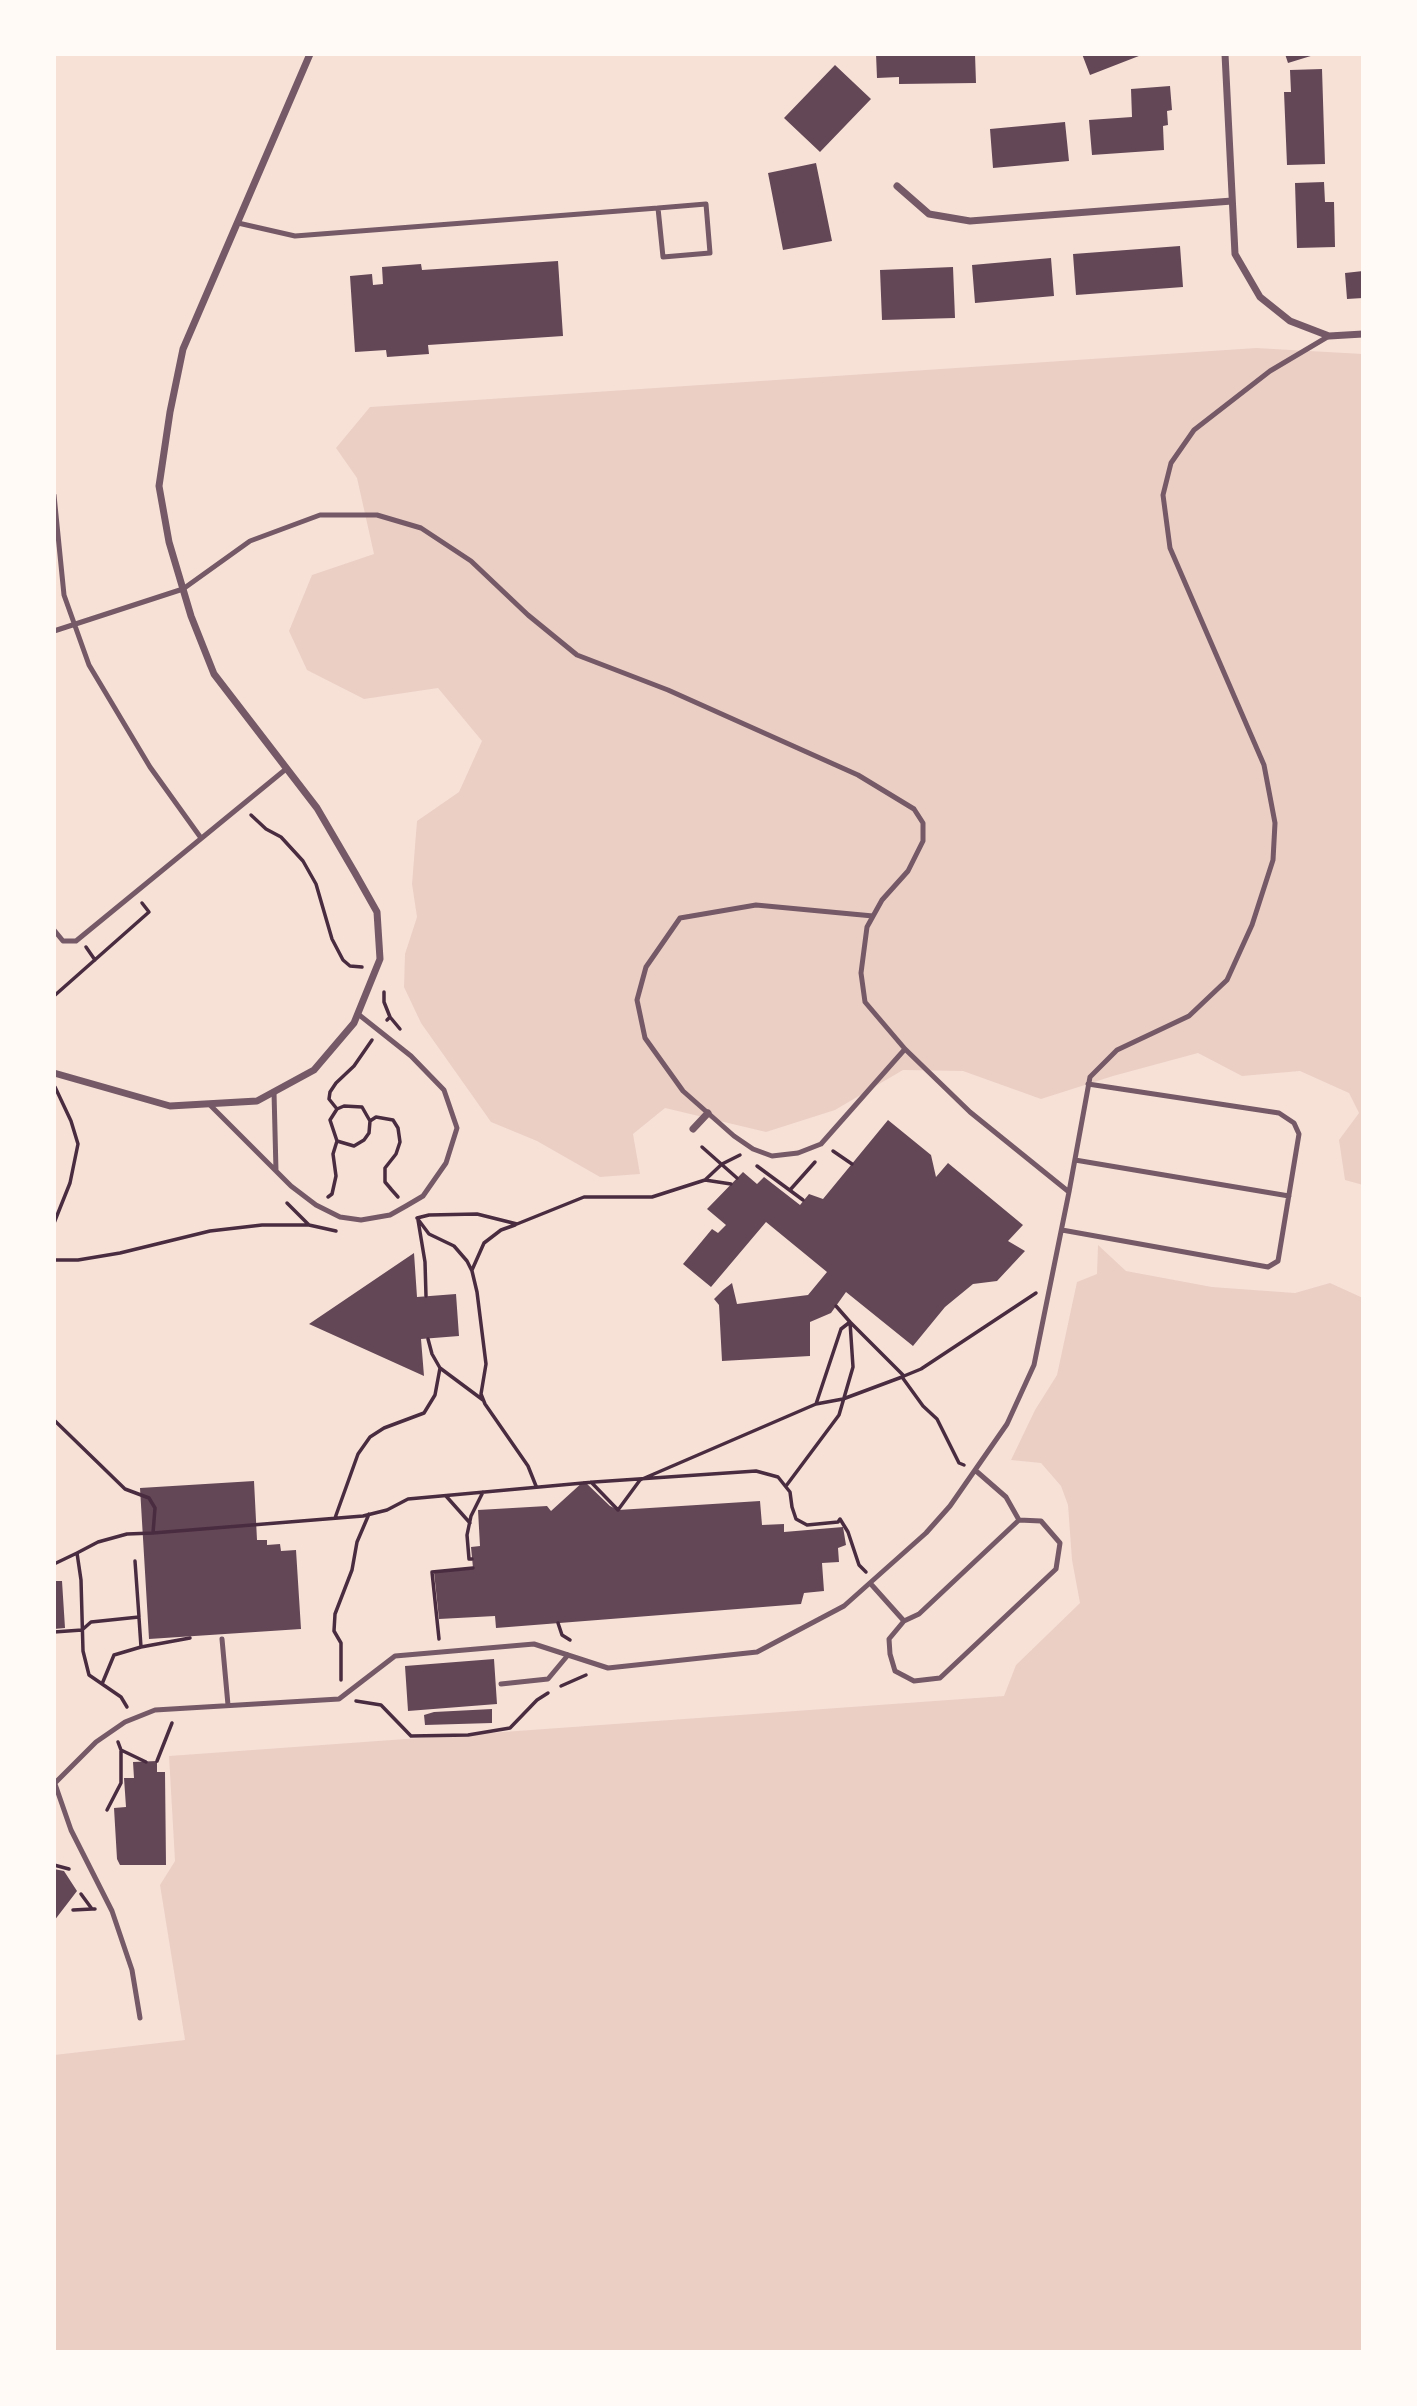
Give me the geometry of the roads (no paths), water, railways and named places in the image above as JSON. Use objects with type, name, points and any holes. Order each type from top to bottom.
[{"type":"street","points":[[54,1073],[170,1106],[257,1101],[314,1070],[354,1023],[380,959],[377,912],[317,808],[214,674],[191,616],[169,542],[159,486],[183,349],[310,54]]},
{"type":"street","points":[[1224,54],[1235,254],[1260,297],[1290,321],[1329,337],[1363,334]]},
{"type":"street","points":[[897,186],[929,214],[970,221],[1232,201]]},
{"type":"street","points":[[693,1129],[708,1113]]},
{"type":"lane","points":[[238,223],[295,236],[706,204],[710,253],[663,257],[658,208]]},
{"type":"lane","points":[[140,2018],[132,1970],[113,1911],[57,1803],[55,1784],[96,1742],[113,1730],[155,1710],[339,1699],[395,1656],[534,1644],[608,1668],[757,1652],[844,1606],[926,1533],[950,1506],[1007,1424],[1034,1365],[1090,1077],[1117,1050],[1189,1016],[1227,980],[1252,925],[1273,860],[1275,823],[1264,765],[1170,548],[1163,495],[1171,463],[1194,430],[1270,371],[1329,337]]},
{"type":"lane","points":[[54,495],[64,595],[89,665],[150,767],[201,838]]},
{"type":"lane","points":[[54,631],[183,589],[250,541],[320,516],[377,515],[421,528],[471,561],[528,615],[577,655],[668,690],[858,775],[914,809],[923,823],[923,842],[908,871],[882,901],[867,927],[861,973],[865,1002],[905,1049],[970,1112],[1069,1192]]},
{"type":"lane","points":[[54,930],[63,941],[76,941],[286,769]]},
{"type":"lane","points":[[873,916],[756,905],[680,918],[646,967],[637,1000],[645,1038],[682,1091],[752,1149],[772,1156],[798,1153],[821,1144],[905,1049]]},
{"type":"lane","points":[[209,1104],[276,1171],[316,1205],[340,1217],[361,1220],[390,1215],[423,1196],[446,1163],[457,1128],[443,1090],[411,1056],[358,1014]]},
{"type":"lane","points":[[1062,1230],[1268,1267],[1278,1261],[1299,1134],[1294,1124],[1279,1113],[1088,1084]]},
{"type":"lane","points":[[274,1092],[276,1171]]},
{"type":"lane","points":[[1075,1160],[1289,1196]]},
{"type":"lane","points":[[975,1469],[1006,1497],[1019,1520]]},
{"type":"lane","points":[[1019,1520],[1041,1521],[1060,1543],[1056,1569],[940,1678],[914,1681],[895,1671],[889,1639],[904,1622],[919,1614],[1019,1520]]},
{"type":"lane","points":[[870,1583],[904,1622]]},
{"type":"lane","points":[[222,1639],[228,1705]]},
{"type":"lane","points":[[501,1684],[548,1679],[568,1655]]}]
